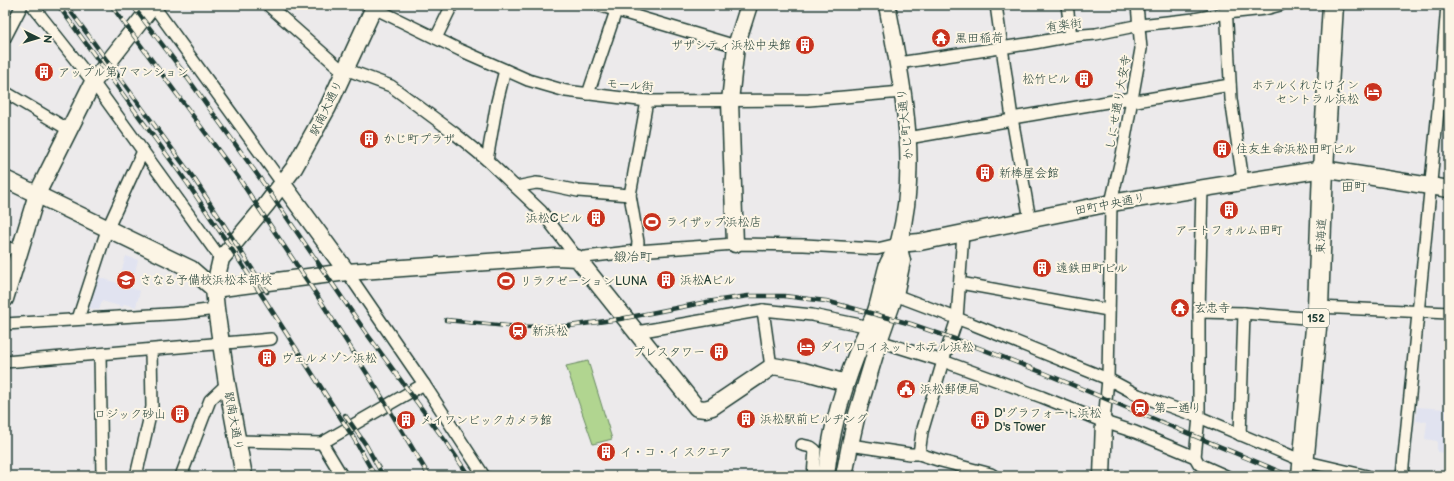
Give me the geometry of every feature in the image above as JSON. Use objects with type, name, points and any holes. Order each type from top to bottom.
[{"type":"highway","name":"東海道","points":[[1303,468],[1317,313],[1323,169],[1333,5]]},
{"type":"street","points":[[5,38],[22,5]]},
{"type":"street","points":[[32,5],[93,82],[221,258]]},
{"type":"street","points":[[5,299],[12,249],[37,194],[93,82],[153,5],[347,272],[424,384],[484,476]]},
{"type":"street","points":[[268,5],[345,70],[391,86],[453,132],[516,186],[541,211],[576,258],[697,408],[705,409],[712,407],[771,367],[776,366],[803,371],[846,384]]},
{"type":"street","points":[[436,38],[452,5]]},
{"type":"street","points":[[598,5],[617,8],[736,46]]},
{"type":"street","points":[[736,244],[730,101],[736,46],[749,5]]},
{"type":"street","name":"かじ町大通り","points":[[887,5],[898,63],[908,138],[908,185],[898,244]]},
{"type":"street","points":[[996,5],[1013,123],[1030,220]]},
{"type":"street","points":[[1067,5],[1071,36]]},
{"type":"street","name":"しにせ通り大安寺","points":[[1111,203],[1122,155],[1141,49],[1137,5]]},
{"type":"street","name":"有楽街","points":[[898,63],[1002,48],[1071,36],[1096,34],[1140,25],[1194,19],[1227,9],[1265,9],[1280,5]]},
{"type":"street","points":[[1402,476],[1430,186],[1445,80],[1447,5]]},
{"type":"street","name":"駅南大通り","points":[[244,476],[227,384],[216,312],[214,289],[221,258],[266,206],[294,168],[312,138],[375,7]]},
{"type":"street","name":"モール街","points":[[375,7],[436,38],[505,70],[528,80],[566,91],[647,101],[809,100],[902,92]]},
{"type":"street","points":[[588,94],[617,8]]},
{"type":"street","points":[[1227,9],[1230,85],[1243,181]]},
{"type":"street","points":[[487,160],[497,102],[505,70]]},
{"type":"street","points":[[908,138],[1013,123],[1131,100],[1230,85]]},
{"type":"street","points":[[5,92],[69,130]]},
{"type":"street","points":[[637,251],[638,242],[630,195],[647,101]]},
{"type":"street","points":[[78,319],[107,230],[143,151]]},
{"type":"street","name":"田町中央通り","points":[[898,244],[920,242],[1111,203],[1323,169],[1449,189]]},
{"type":"street","points":[[5,179],[107,230],[191,269],[214,289],[347,272],[556,257],[576,258],[637,251],[736,244],[804,245],[877,249],[898,244]]},
{"type":"street","points":[[516,186],[536,183],[578,191],[630,195]]},
{"type":"street","points":[[1199,476],[1197,461],[1202,188]]},
{"type":"street","points":[[1102,476],[1104,422],[1108,379],[1111,203]]},
{"type":"street","points":[[919,454],[922,432],[957,319],[964,233]]},
{"type":"street","points":[[813,476],[809,448],[833,433],[846,415],[862,366],[895,295],[902,261],[898,244]]},
{"type":"street","points":[[844,476],[857,414],[877,336],[876,309],[889,262],[898,244]]},
{"type":"street","points":[[960,283],[1108,310]]},
{"type":"street","points":[[895,295],[1108,379],[1138,395],[1199,417],[1240,435],[1303,468],[1367,476]]},
{"type":"street","points":[[637,332],[763,310],[812,314],[877,336],[1042,397],[1104,422],[1135,432],[1226,476]]},
{"type":"street","points":[[763,310],[771,367]]},
{"type":"street","points":[[5,324],[216,312]]},
{"type":"street","points":[[1200,312],[1449,313]]},
{"type":"street","points":[[1240,435],[1244,313]]},
{"type":"street","points":[[826,476],[833,433],[846,384],[857,354],[877,336]]},
{"type":"street","points":[[5,362],[270,339]]},
{"type":"street","points":[[136,476],[152,407],[151,350]]},
{"type":"street","points":[[100,354],[102,476]]},
{"type":"street","points":[[181,476],[210,400],[227,384]]},
{"type":"street","points":[[238,441],[322,443],[424,384]]},
{"type":"street","points":[[322,443],[342,476]]},
{"type":"street","points":[[850,445],[919,454],[994,476]]},
{"type":"shaded area","name":"さなる予備校浜松本部校","points":[[126,256],[138,260],[131,288],[140,291],[136,307],[124,304],[123,307],[102,301],[99,310],[89,308],[98,277],[118,283]]},
{"type":"shaded area","points":[[1417,407],[1447,409],[1444,453],[1437,452],[1437,441],[1425,439],[1427,422],[1416,421]]},
{"type":"green space","points":[[588,361],[612,439],[593,444],[566,366]]},
{"type":"railway","points":[[58,5],[188,184],[245,269],[353,437],[375,476]]},
{"type":"railway","points":[[66,5],[195,180],[267,292]]},
{"type":"railway","points":[[111,5],[238,177],[377,389],[429,476]]},
{"type":"railway","points":[[132,5],[181,69],[259,177],[367,334],[469,476]]},
{"type":"railway","points":[[446,320],[518,327],[569,326],[620,319],[707,302],[748,296],[784,296],[826,301],[911,324],[966,343],[1044,373],[1290,476]]},
{"type":"railway","points":[[345,415],[366,445],[383,476]]},
{"type":"place","name":"黒田稲荷","points":[[941,38]]},
{"type":"place","name":"ザザシティ浜松中央館","points":[[805,45]]},
{"type":"place","name":"アップル第７マンション","points":[[44,72]]},
{"type":"place","name":"松竹ビル","points":[[1084,79]]},
{"type":"place","name":"ホテルくれたけイン セントラル浜松","points":[[1373,92]]},
{"type":"place","name":"かじ町プラザ","points":[[369,139]]},
{"type":"place","name":"住友生命浜松田町ビル","points":[[1222,149]]},
{"type":"place","name":"新棒屋会館","points":[[985,173]]},
{"type":"place","name":"アートフォルム田町","points":[[1229,210]]},
{"type":"place","name":"浜松Cビル","points":[[596,218]]},
{"type":"place","name":"ライザップ浜松店","points":[[652,222]]},
{"type":"place","name":"遠鉄田町ビル","points":[[1042,268]]},
{"type":"place","name":"さなる予備校浜松本部校","points":[[126,280]]},
{"type":"place","name":"浜松Aビル","points":[[666,280]]},
{"type":"place","name":"リラクゼーションLUNA","points":[[506,281]]},
{"type":"place","name":"玄忠寺","points":[[1180,308]]},
{"type":"place","name":"新浜松","points":[[518,331]]},
{"type":"place","name":"ダイワロイネットホテル浜松","points":[[806,347]]},
{"type":"place","name":"プレスタワー","points":[[719,352]]},
{"type":"place","name":"ヴェルメゾン浜松","points":[[267,358]]},
{"type":"place","name":"浜松郵便局","points":[[906,389]]},
{"type":"place","name":"第一通り","points":[[1140,408]]},
{"type":"place","name":"ロジック砂山","points":[[180,414]]},
{"type":"place","name":"浜松駅前ビルヂング","points":[[746,419]]},
{"type":"place","name":"メイワンビックカメラ館","points":[[406,420]]},
{"type":"place","name":"D'グラフォート浜松 D's Tower","points":[[980,420]]},
{"type":"place","name":"イ・コ・イ スクエア","points":[[606,452]]},
{"type":"district","name":"田町","points":[[1354,186]]},
{"type":"district","name":"鍛冶町","points":[[633,256]]}]
